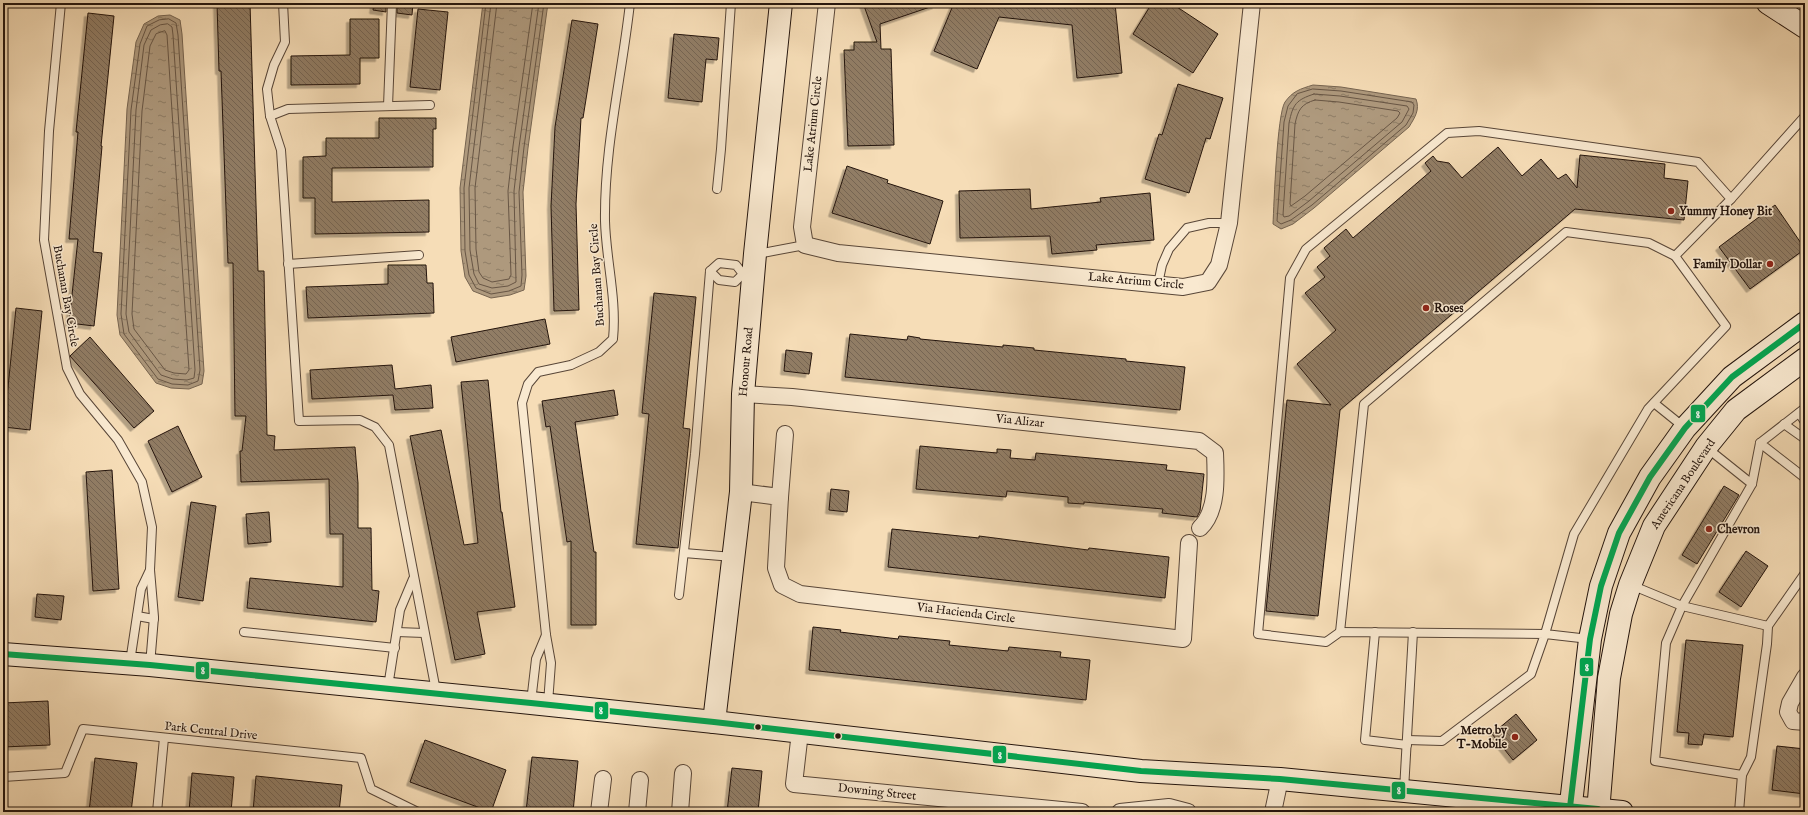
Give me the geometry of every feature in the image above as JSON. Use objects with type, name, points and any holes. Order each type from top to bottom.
[{"type":"street","name":"Honour Road","points":[[714,722],[741,492],[743,394],[750,268],[781,3]]},
{"type":"street","name":"Lake Atrium Circle","points":[[827,3],[802,227],[805,246],[838,253],[1183,287],[1208,282],[1219,265],[1229,223],[1252,3]]},
{"type":"street","points":[[1768,3],[1805,27]]},
{"type":"street","points":[[1570,809],[1590,639],[1601,586],[1619,533],[1650,477],[1685,428],[1732,377],[1805,323]]},
{"type":"street","name":"Americana Boulevard","points":[[1598,811],[1609,678],[1621,614],[1630,585],[1654,526],[1706,447],[1736,410],[1805,358]]},
{"type":"street","name":"Via Alizar","points":[[743,394],[792,397],[1199,441],[1215,453],[1216,474],[1208,520],[1200,528]]},
{"type":"street","points":[[1685,428],[1706,447]]},
{"type":"street","points":[[741,492],[780,496],[785,434]]},
{"type":"street","name":"Via Hacienda Circle","points":[[780,496],[776,568],[782,584],[800,594],[1183,639],[1189,543]]},
{"type":"street","points":[[3,654],[140,664],[540,703],[1141,771],[1280,779],[1570,809],[1622,812]]},
{"type":"street","points":[[1805,677],[1790,703],[1788,712],[1793,721],[1805,722]]},
{"type":"street","name":"Downing Street","points":[[800,732],[794,784],[1082,812]]},
{"type":"street","points":[[680,812],[683,773]]},
{"type":"street","points":[[599,812],[602,779]]},
{"type":"street","points":[[1273,812],[1280,779]]},
{"type":"street","points":[[637,812],[640,780]]},
{"type":"street","points":[[1120,812],[1169,807],[1188,812]]},
{"type":"lane","name":"Buchanan Bay Circle","points":[[61,3],[49,131],[44,240],[67,368],[80,394],[118,440],[142,482],[152,527],[150,570],[154,619],[140,664]]},
{"type":"lane","points":[[283,3],[285,42],[274,65],[267,89],[270,116],[281,150],[299,421],[360,420],[375,427],[389,445],[436,693]]},
{"type":"lane","points":[[388,106],[392,3]]},
{"type":"lane","name":"Buchanan Bay Circle","points":[[540,703],[551,663],[546,635],[522,403],[528,384],[538,372],[571,365],[599,352],[613,339],[615,318],[605,221],[607,155],[630,3]]},
{"type":"lane","points":[[717,189],[732,3]]},
{"type":"lane","points":[[742,3],[757,3]]},
{"type":"lane","points":[[270,116],[288,109],[430,106]]},
{"type":"lane","points":[[1675,256],[1731,199],[1805,116]]},
{"type":"lane","points":[[1590,639],[1545,634],[1340,632],[1326,642],[1258,634],[1290,278],[1306,249],[1447,133],[1479,131],[1698,162],[1731,199]]},
{"type":"lane","points":[[1158,284],[1162,265],[1169,249],[1187,228],[1209,223],[1229,223]]},
{"type":"lane","points":[[1340,632],[1364,404],[1566,232],[1649,243],[1675,256],[1726,326],[1648,409],[1574,534],[1545,634],[1531,674],[1442,741],[1407,742],[1365,740],[1375,632]]},
{"type":"lane","name":"Lake Atrium Circle","points":[[710,271],[719,280],[735,282],[750,268],[805,246]]},
{"type":"lane","points":[[288,264],[419,255]]},
{"type":"lane","points":[[679,595],[695,454],[710,271],[719,263],[750,268]]},
{"type":"lane","points":[[1654,403],[1685,428]]},
{"type":"lane","points":[[1742,775],[1655,761],[1666,643],[1682,606],[1752,484],[1760,443],[1802,410],[1805,422]]},
{"type":"lane","points":[[1784,424],[1805,439]]},
{"type":"lane","points":[[1760,443],[1805,478]]},
{"type":"lane","points":[[1706,447],[1752,484]]},
{"type":"lane","points":[[684,553],[733,557]]},
{"type":"lane","name":"Buchanan Bay Circle","points":[[140,664],[137,616],[140,589],[150,570]]},
{"type":"lane","points":[[1739,812],[1742,775],[1751,757],[1767,644],[1768,626],[1805,573]]},
{"type":"lane","points":[[387,689],[395,648],[400,610],[413,578]]},
{"type":"lane","points":[[1630,585],[1682,606],[1768,626]]},
{"type":"lane","points":[[137,616],[154,619]]},
{"type":"lane","points":[[244,632],[395,648]]},
{"type":"lane","points":[[397,632],[424,633]]},
{"type":"lane","points":[[1404,791],[1413,632]]},
{"type":"lane","name":"Buchanan Bay Circle","points":[[540,703],[536,659],[546,635]]},
{"type":"lane","name":"Park Central Drive","points":[[3,777],[65,773],[83,729],[361,758],[371,789],[418,812]]},
{"type":"lane","points":[[157,812],[164,738]]},
{"type":"water","points":[[483,3],[548,3],[523,192],[526,276],[524,290],[510,295],[491,298],[473,291],[465,277],[461,251],[460,188]]},
{"type":"water","points":[[170,15],[180,20],[182,34],[204,371],[202,384],[189,389],[171,388],[156,383],[120,335],[117,315],[127,109],[136,42],[144,24],[158,16]]},
{"type":"water","points":[[1313,85],[1341,87],[1416,99],[1417,110],[1409,127],[1314,208],[1293,224],[1281,229],[1273,224],[1276,160],[1282,110],[1285,102],[1291,95],[1301,89]]},
{"type":"building","points":[[217,3],[250,3],[258,271],[264,271],[267,435],[275,436],[274,450],[355,447],[358,483],[358,528],[371,528],[372,590],[379,591],[376,622],[247,608],[250,578],[343,587],[343,534],[330,534],[329,479],[241,482],[240,451],[242,451],[246,416],[235,416],[233,263],[228,263]]},
{"type":"building","points":[[374,3],[386,3],[386,12],[373,10]]},
{"type":"building","points":[[397,3],[413,3],[412,15],[397,13]]},
{"type":"building","points":[[863,3],[935,3],[936,5],[880,24],[881,49],[891,49],[894,145],[848,146],[844,50],[854,50],[854,42],[877,42]]},
{"type":"building","points":[[954,3],[1115,3],[1122,73],[1077,78],[1072,25],[999,17],[977,69],[934,51]]},
{"type":"building","points":[[1152,3],[1171,3],[1218,34],[1193,73],[1133,34]]},
{"type":"building","points":[[418,9],[448,12],[440,90],[410,87]]},
{"type":"building","points":[[88,13],[114,16],[101,146],[93,252],[102,253],[94,326],[69,323],[78,239],[69,239],[78,132],[76,132]]},
{"type":"building","points":[[350,19],[379,19],[379,58],[360,58],[360,84],[291,85],[291,56],[350,55]]},
{"type":"building","points":[[572,20],[598,24],[583,118],[581,118],[576,204],[579,310],[554,311],[551,206],[555,127]]},
{"type":"building","points":[[674,34],[719,38],[717,60],[706,59],[702,102],[668,98]]},
{"type":"building","points":[[1178,84],[1223,98],[1210,139],[1206,138],[1189,193],[1145,179],[1159,134],[1162,135]]},
{"type":"building","points":[[379,118],[436,118],[436,129],[433,129],[433,167],[332,168],[332,202],[429,200],[429,232],[315,234],[315,198],[303,198],[303,157],[326,156],[326,138],[379,138]]},
{"type":"building","points":[[1498,147],[1522,176],[1541,159],[1558,179],[1566,174],[1577,188],[1580,155],[1665,164],[1664,178],[1688,181],[1684,220],[1575,209],[1340,410],[1318,616],[1266,611],[1287,400],[1331,405],[1297,364],[1336,330],[1305,293],[1325,277],[1317,267],[1330,256],[1324,248],[1346,229],[1353,238],[1431,171],[1425,163],[1433,156],[1437,161],[1449,163],[1462,178]]},
{"type":"building","points":[[847,166],[888,180],[887,183],[943,201],[930,244],[832,213]]},
{"type":"building","points":[[1030,189],[1031,209],[1101,202],[1100,198],[1150,193],[1154,240],[1096,245],[1097,250],[1052,254],[1050,236],[960,238],[959,191]]},
{"type":"building","points":[[1775,205],[1805,249],[1750,289],[1719,247]]},
{"type":"building","points":[[388,265],[426,265],[427,283],[433,283],[434,313],[308,318],[306,287],[388,284]]},
{"type":"building","points":[[654,293],[696,297],[683,428],[690,429],[678,548],[636,544],[649,414],[642,413]]},
{"type":"building","points":[[16,308],[42,311],[30,430],[4,427]]},
{"type":"building","points":[[545,319],[550,344],[456,362],[451,337]]},
{"type":"building","points":[[850,334],[907,340],[908,336],[920,339],[1003,347],[1003,345],[1034,348],[1034,350],[1126,359],[1126,361],[1185,367],[1180,410],[845,377]]},
{"type":"building","points":[[90,337],[154,411],[134,428],[70,356]]},
{"type":"building","points":[[786,350],[812,353],[809,374],[784,371]]},
{"type":"building","points":[[392,365],[395,389],[431,385],[433,408],[395,410],[393,395],[312,399],[310,370]]},
{"type":"building","points":[[488,380],[501,512],[515,607],[477,612],[485,654],[455,660],[410,436],[441,430],[464,545],[478,543],[461,382]]},
{"type":"building","points":[[614,390],[618,415],[575,422],[594,552],[596,552],[596,625],[571,625],[571,541],[567,542],[550,426],[546,427],[542,401]]},
{"type":"building","points":[[178,426],[202,477],[172,492],[148,441]]},
{"type":"building","points":[[920,446],[997,453],[997,449],[1011,450],[1010,458],[1035,460],[1036,453],[1167,465],[1166,470],[1204,474],[1200,511],[1197,517],[1162,513],[1163,509],[1084,502],[1084,504],[1068,503],[1068,497],[1007,491],[1006,497],[916,489]]},
{"type":"building","points":[[112,470],[119,589],[93,591],[86,472]]},
{"type":"building","points":[[1724,486],[1739,495],[1697,564],[1682,555]]},
{"type":"building","points":[[831,489],[849,491],[847,512],[829,510]]},
{"type":"building","points":[[191,502],[216,506],[203,601],[178,597]]},
{"type":"building","points":[[269,512],[271,542],[248,544],[246,514]]},
{"type":"building","points":[[892,529],[979,538],[979,536],[1088,550],[1089,548],[1169,557],[1165,598],[888,567]]},
{"type":"building","points":[[1746,551],[1768,566],[1741,607],[1719,592]]},
{"type":"building","points":[[37,594],[64,596],[61,620],[35,617]]},
{"type":"building","points":[[813,627],[898,639],[899,636],[950,641],[949,645],[1008,651],[1009,647],[1061,652],[1060,657],[1090,660],[1086,700],[809,670]]},
{"type":"building","points":[[1686,640],[1743,645],[1733,737],[1704,734],[1702,745],[1688,744],[1689,733],[1677,732]]},
{"type":"building","points":[[48,701],[50,745],[3,747],[3,703]]},
{"type":"building","name":"Metro by T-Mobile","points":[[1516,714],[1537,740],[1513,760],[1492,734]]},
{"type":"building","points":[[425,740],[506,770],[491,812],[410,782]]},
{"type":"building","points":[[1777,746],[1805,749],[1805,794],[1772,790]]},
{"type":"building","points":[[532,757],[578,761],[573,812],[526,812]]},
{"type":"building","points":[[95,758],[137,763],[131,812],[89,812]]},
{"type":"building","points":[[732,768],[762,771],[758,812],[727,812]]},
{"type":"building","points":[[192,773],[234,777],[231,812],[189,812]]},
{"type":"building","points":[[256,776],[342,785],[339,812],[253,812]]},
{"type":"transit line","name":"8","points":[[1570,807],[1590,639],[1601,586],[1619,533],[1650,477],[1685,428],[1732,377],[1805,323]]},
{"type":"transit line","name":"8","points":[[3,654],[150,665],[531,703],[714,722],[1141,771],[1280,779],[1598,809]]},
{"type":"place","name":"Yummy Honey Bit","points":[[1671,211]]},
{"type":"place","name":"Family Dollar","points":[[1770,264]]},
{"type":"place","name":"Roses","points":[[1426,308]]},
{"type":"place","name":"Chevron","points":[[1709,529]]},
{"type":"place","name":"Metro by T-Mobile","points":[[1515,737]]}]
